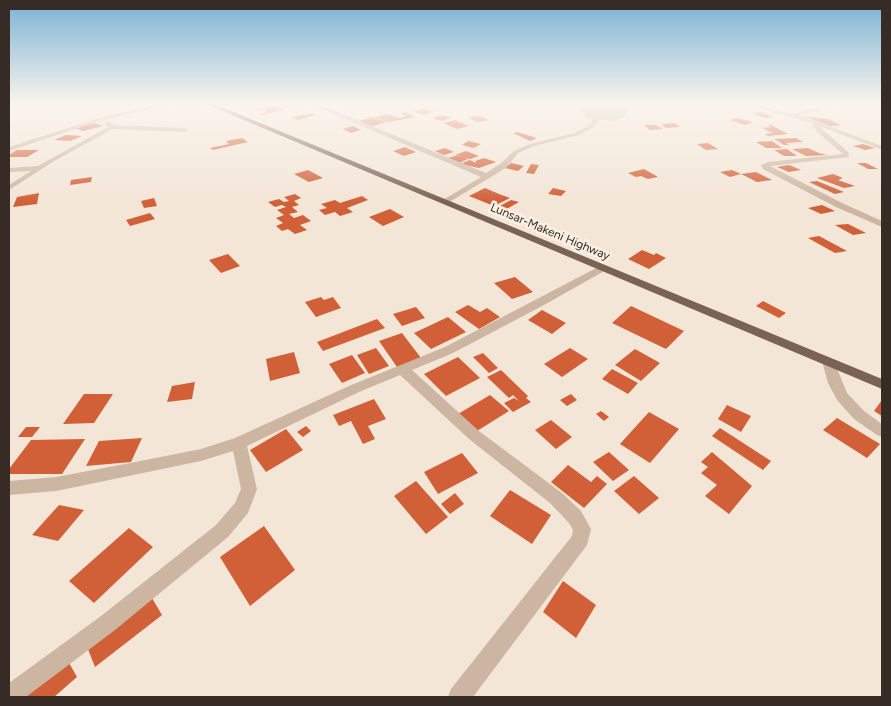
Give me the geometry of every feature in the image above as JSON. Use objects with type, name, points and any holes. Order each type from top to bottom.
[{"type":"main road","name":"Lunsar-Makeni Highway","points":[[288,137],[882,384]]},
{"type":"street","points":[[9,149],[46,137]]},
{"type":"street","points":[[9,188],[38,168],[94,137]]},
{"type":"street","points":[[392,137],[486,176]]},
{"type":"street","points":[[446,202],[504,166],[516,152],[567,137]]},
{"type":"street","points":[[826,137],[846,153],[847,156],[765,165],[839,205],[882,224]]},
{"type":"street","points":[[853,137],[882,148]]},
{"type":"street","points":[[9,170],[38,168]]},
{"type":"street","points":[[9,488],[56,484],[125,471],[201,454],[239,443],[354,389],[449,350],[540,303],[602,268]]},
{"type":"street","points":[[828,361],[835,383],[842,396],[859,415],[882,431]]},
{"type":"street","points":[[404,370],[474,435],[556,498],[575,516],[582,529],[581,539],[459,697]]},
{"type":"street","points":[[9,696],[108,623],[222,531],[242,508],[249,489],[239,443]]},
{"type":"building","points":[[61,137],[80,137],[70,141],[54,140]]},
{"type":"building","points":[[521,137],[537,138],[530,141]]},
{"type":"building","points":[[242,138],[248,142],[213,150],[210,148],[229,144],[226,141]]},
{"type":"building","points":[[796,138],[803,142],[786,143],[789,145],[784,145],[774,139]]},
{"type":"building","points":[[468,141],[481,144],[474,148],[462,145]]},
{"type":"building","points":[[772,141],[782,148],[766,148],[756,142]]},
{"type":"building","points":[[708,143],[718,149],[706,150],[697,144]]},
{"type":"building","points":[[863,144],[875,148],[865,150],[853,146]]},
{"type":"building","points":[[405,147],[416,152],[404,156],[393,151]]},
{"type":"building","points":[[445,148],[454,152],[444,155],[435,151]]},
{"type":"building","points":[[808,148],[827,155],[806,156],[792,149]]},
{"type":"building","points":[[787,149],[797,156],[784,156],[774,150]]},
{"type":"building","points":[[17,150],[39,150],[27,157],[9,157],[9,155]]},
{"type":"building","points":[[466,151],[479,156],[470,159],[455,155]]},
{"type":"building","points":[[455,156],[468,159],[459,163],[448,158]]},
{"type":"building","points":[[484,158],[496,162],[479,168],[460,164],[470,160],[476,163],[475,161]]},
{"type":"building","points":[[511,163],[524,166],[518,171],[505,168]]},
{"type":"building","points":[[857,163],[866,163],[878,169],[868,169]]},
{"type":"building","points":[[531,164],[539,165],[534,174],[526,173]]},
{"type":"building","points":[[789,165],[801,170],[789,172],[777,167]]},
{"type":"building","points":[[644,169],[658,177],[648,179],[641,176],[636,177],[628,173]]},
{"type":"building","points":[[308,170],[323,178],[309,182],[294,174]]},
{"type":"building","points":[[732,170],[741,174],[730,177],[720,172]]},
{"type":"building","points":[[756,172],[772,180],[757,182],[741,174]]},
{"type":"building","points":[[833,174],[843,178],[838,180],[855,186],[844,188],[817,178]]},
{"type":"building","points":[[92,177],[91,182],[70,185],[71,180]]},
{"type":"building","points":[[817,181],[844,192],[835,194],[809,182]]},
{"type":"building","points":[[485,188],[510,198],[494,206],[469,196]]},
{"type":"building","points":[[553,188],[566,191],[561,196],[548,194]]},
{"type":"building","points":[[39,193],[37,204],[13,207],[17,197]]},
{"type":"building","points":[[295,194],[301,198],[294,201],[299,205],[292,207],[298,212],[289,214],[294,218],[303,215],[311,221],[300,225],[307,230],[295,234],[288,229],[282,231],[276,226],[283,223],[276,218],[284,215],[277,210],[286,207],[282,205],[275,207],[268,202],[279,199],[284,202],[289,201],[284,197]]},
{"type":"building","points":[[362,196],[368,200],[347,208],[353,212],[340,216],[335,212],[325,215],[319,210],[327,208],[321,204],[335,200],[340,203]]},
{"type":"building","points":[[154,198],[157,206],[144,208],[141,201]]},
{"type":"building","points":[[511,200],[519,202],[503,211],[496,208]]},
{"type":"building","points":[[822,205],[835,211],[821,214],[808,208]]},
{"type":"building","points":[[390,209],[404,217],[383,226],[369,217]]},
{"type":"building","points":[[150,213],[155,219],[130,226],[126,220]]},
{"type":"building","points":[[848,224],[866,233],[853,235],[835,225]]},
{"type":"building","points":[[819,236],[847,251],[835,253],[808,238]]},
{"type":"building","points":[[642,250],[654,255],[656,253],[666,258],[649,269],[628,259]]},
{"type":"building","points":[[228,254],[240,266],[221,273],[209,260]]},
{"type":"building","points":[[515,277],[533,292],[512,299],[494,283]]},
{"type":"building","points":[[321,297],[324,300],[333,297],[341,308],[316,317],[305,302]]},
{"type":"building","points":[[763,301],[786,313],[779,318],[756,306]]},
{"type":"building","points":[[468,305],[480,312],[487,308],[500,317],[479,329],[455,312]]},
{"type":"building","points":[[631,306],[684,331],[666,349],[612,323]]},
{"type":"building","points":[[416,307],[425,318],[402,326],[393,314]]},
{"type":"building","points":[[542,310],[566,323],[552,334],[528,320]]},
{"type":"building","points":[[448,317],[466,332],[431,349],[414,333]]},
{"type":"building","points":[[377,319],[385,328],[323,351],[317,342]]},
{"type":"building","points":[[402,333],[421,358],[397,367],[379,341]]},
{"type":"building","points":[[376,348],[389,366],[369,374],[357,355]]},
{"type":"building","points":[[570,348],[588,359],[562,377],[544,364]]},
{"type":"building","points":[[635,349],[660,363],[641,381],[615,365]]},
{"type":"building","points":[[294,352],[300,373],[270,381],[266,359]]},
{"type":"building","points":[[483,353],[498,368],[489,373],[473,357]]},
{"type":"building","points":[[352,355],[365,373],[342,383],[329,364]]},
{"type":"building","points":[[458,357],[480,378],[446,396],[424,374]]},
{"type":"building","points":[[612,369],[638,383],[628,394],[602,379]]},
{"type":"building","points":[[501,370],[528,396],[526,398],[531,402],[513,412],[504,403],[514,398],[519,401],[513,395],[509,398],[487,377]]},
{"type":"building","points":[[195,382],[192,399],[167,402],[172,386]]},
{"type":"building","points":[[84,394],[113,394],[94,423],[63,424]]},
{"type":"building","points":[[571,394],[577,400],[567,406],[560,400]]},
{"type":"building","points":[[490,395],[509,411],[477,431],[458,414]]},
{"type":"building","points":[[374,399],[386,419],[368,426],[375,439],[363,444],[351,421],[339,426],[333,415]]},
{"type":"building","points":[[882,400],[882,416],[874,411]]},
{"type":"building","points":[[727,405],[751,416],[741,432],[718,419]]},
{"type":"building","points":[[601,411],[609,417],[604,421],[596,414]]},
{"type":"building","points":[[649,412],[679,429],[650,463],[620,444]]},
{"type":"building","points":[[837,418],[880,444],[867,458],[823,430]]},
{"type":"building","points":[[551,420],[572,437],[556,449],[535,430]]},
{"type":"building","points":[[306,426],[311,431],[303,437],[297,432]]},
{"type":"building","points":[[26,427],[40,427],[32,437],[18,437]]},
{"type":"building","points":[[720,428],[771,461],[763,470],[712,436]]},
{"type":"building","points":[[286,429],[303,450],[266,472],[250,450]]},
{"type":"building","points":[[142,438],[131,462],[86,466],[99,441]]},
{"type":"building","points":[[85,439],[62,474],[9,474],[9,469],[31,440]]},
{"type":"building","points":[[609,452],[629,470],[613,481],[593,462]]},
{"type":"building","points":[[712,452],[752,486],[729,514],[705,496],[717,485],[701,473],[708,467],[701,462]]},
{"type":"building","points":[[462,453],[478,473],[438,494],[424,472]]},
{"type":"building","points":[[568,465],[591,482],[597,476],[607,484],[584,508],[551,482]]},
{"type":"building","points":[[634,476],[659,498],[639,514],[614,491]]},
{"type":"building","points":[[416,481],[448,517],[426,534],[394,496]]},
{"type":"building","points":[[510,490],[551,515],[532,544],[490,516]]},
{"type":"building","points":[[455,493],[464,504],[450,514],[441,504]]},
{"type":"building","points":[[59,505],[84,510],[58,541],[32,535]]},
{"type":"building","points":[[264,526],[295,570],[250,606],[220,557]]},
{"type":"building","points":[[129,528],[153,547],[94,603],[69,581]]},
{"type":"building","points":[[563,581],[596,605],[576,638],[543,612]]},
{"type":"building","points":[[146,588],[162,615],[95,667],[82,634]]},
{"type":"building","points":[[64,654],[77,677],[54,697],[10,697]]}]
